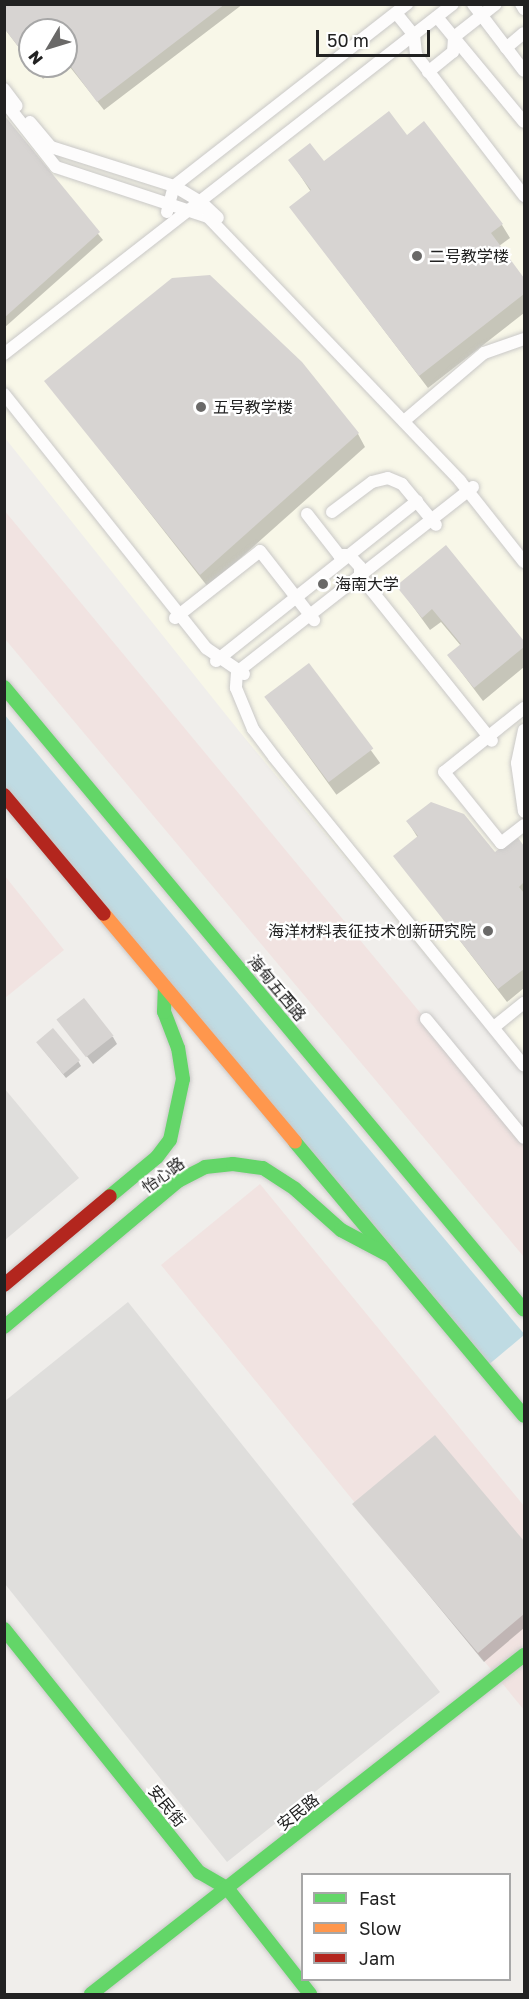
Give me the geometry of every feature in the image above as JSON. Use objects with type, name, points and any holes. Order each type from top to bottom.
[{"type":"street","points":[[163,228],[174,186],[406,4]]},
{"type":"street","points":[[4,354],[453,4]]},
{"type":"street","points":[[472,4],[525,72]]},
{"type":"street","points":[[428,72],[453,52],[454,37],[496,4]]},
{"type":"street","points":[[521,4],[525,9]]},
{"type":"street","points":[[396,13],[414,35],[416,55],[428,72],[523,190]]},
{"type":"street","points":[[437,17],[525,122]]},
{"type":"street","points":[[506,48],[525,33]]},
{"type":"street","points":[[4,89],[51,147],[174,186],[201,202],[406,419],[525,552]]},
{"type":"street","points":[[4,101],[56,167],[187,212],[208,217],[406,419]]},
{"type":"street","points":[[406,419],[484,353],[525,339]]},
{"type":"street","points":[[4,394],[177,616]]},
{"type":"street","points":[[4,404],[177,616],[206,648],[240,675],[251,715],[276,751],[498,1028],[525,1066]]},
{"type":"street","points":[[332,512],[382,478],[402,484],[434,522]]},
{"type":"street","points":[[240,675],[473,492]]},
{"type":"street","points":[[473,492],[525,562]]},
{"type":"street","points":[[218,659],[417,501]]},
{"type":"street","points":[[307,514],[339,555],[349,555],[360,567],[359,581],[488,741]]},
{"type":"street","points":[[177,616],[260,551],[312,618]]},
{"type":"street","name":"海甸五西路","points":[[4,687],[525,1310]]},
{"type":"street","points":[[524,712],[448,776],[501,843],[525,825]]},
{"type":"street","points":[[525,730],[517,763],[525,812]]},
{"type":"street","points":[[4,795],[525,1416]]},
{"type":"street","name":"怡心路","points":[[4,1285],[157,1157],[170,1140],[183,1079],[178,1048],[164,1012],[165,988]]},
{"type":"street","points":[[498,1028],[525,1003]]},
{"type":"street","points":[[498,1028],[525,1010]]},
{"type":"street","points":[[426,1019],[525,1138]]},
{"type":"street","points":[[498,1028],[525,1057]]},
{"type":"street","name":"怡心路","points":[[4,1327],[178,1181],[205,1167],[233,1164],[263,1168],[290,1185],[340,1230],[391,1256]]},
{"type":"street","name":"安民街","points":[[4,1616],[206,1867],[233,1888],[301,1969]]},
{"type":"street","name":"安民街","points":[[4,1629],[199,1872],[233,1888],[310,1995]]},
{"type":"street","name":"安民路","points":[[103,1995],[525,1655]]},
{"type":"street","name":"安民路","points":[[92,1995],[525,1664]]},
{"type":"street","points":[[310,1981],[321,1995]]},
{"type":"shaded area","name":"海南大学","points":[[5,5],[524,5],[524,1074],[239,731],[5,438]]},
{"type":"shaded area","points":[[4,510],[524,1138],[524,1257],[5,639]]},
{"type":"shaded area","points":[[5,876],[64,950],[4,998]]},
{"type":"shaded area","points":[[4,1088],[79,1178],[5,1240],[4,1240]]},
{"type":"shaded area","points":[[260,1184],[524,1506],[524,1710],[161,1265]]},
{"type":"shaded area","points":[[128,1302],[440,1692],[227,1862],[5,1584],[5,1401]]},
{"type":"water","points":[[4,714],[524,1334],[486,1367],[4,793]]},
{"type":"building","points":[[4,4],[225,4],[97,102],[78,76],[78,18],[18,18],[18,46],[4,28]]},
{"type":"building","name":"二号教学楼","points":[[389,111],[407,135],[424,121],[503,224],[491,233],[524,278],[524,294],[419,376],[289,207],[311,190],[288,160],[310,143],[324,161]]},
{"type":"building","points":[[4,115],[100,232],[4,318]]},
{"type":"building","name":"五号教学楼","points":[[210,275],[302,362],[359,433],[200,575],[44,381],[172,278]]},
{"type":"building","points":[[446,545],[524,641],[524,647],[474,688],[447,655],[461,644],[432,609],[422,618],[396,586]]},
{"type":"building","points":[[309,663],[373,748],[329,782],[264,697]]},
{"type":"building","name":"海洋材料表征技术创新研究院","points":[[431,802],[464,814],[495,852],[516,835],[524,846],[524,882],[519,887],[524,893],[524,969],[498,989],[393,856],[418,836],[406,821]]},
{"type":"building","points":[[84,998],[114,1036],[86,1057],[56,1020]]},
{"type":"building","points":[[53,1028],[80,1060],[63,1074],[36,1042]]},
{"type":"building","points":[[435,1435],[524,1541],[524,1614],[478,1653],[352,1504]]},
{"type":"traffic: fast","points":[[4,687],[524,1310]]},
{"type":"traffic: fast","points":[[110,1196],[157,1157],[170,1140],[183,1079],[178,1048],[164,1012],[165,988]]},
{"type":"traffic: fast","points":[[295,1142],[524,1416]]},
{"type":"traffic: fast","points":[[4,1327],[178,1181],[205,1167],[233,1164],[263,1168],[295,1189],[341,1230],[388,1255]]},
{"type":"traffic: fast","points":[[4,1629],[199,1872],[227,1888],[310,1994]]},
{"type":"traffic: fast","points":[[91,1994],[524,1655]]},
{"type":"traffic: slow","points":[[104,914],[295,1142]]},
{"type":"traffic: jam","points":[[4,795],[104,914]]},
{"type":"traffic: jam","points":[[4,1285],[110,1196]]},
{"type":"place","name":"二号教学楼","points":[[417,256]]},
{"type":"place","name":"五号教学楼","points":[[201,407]]},
{"type":"place","name":"海南大学","points":[[323,584]]},
{"type":"place","name":"海洋材料表征技术创新研究院","points":[[488,931]]}]
